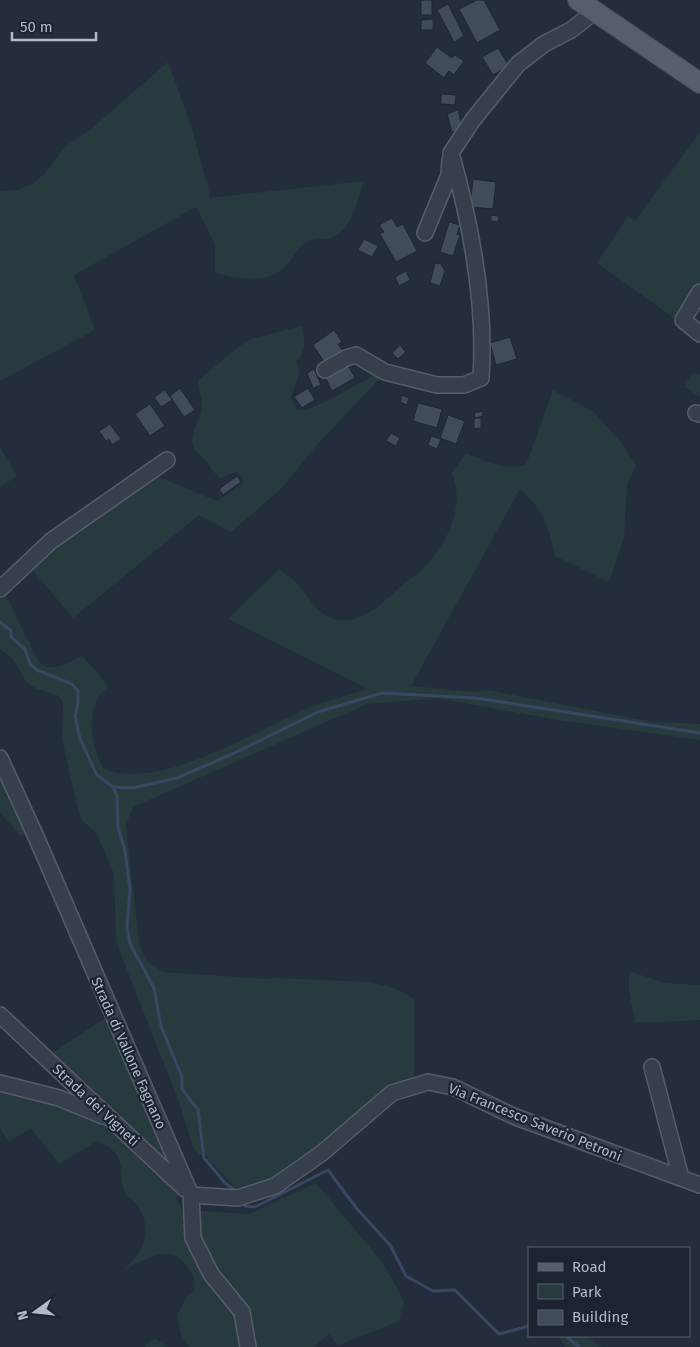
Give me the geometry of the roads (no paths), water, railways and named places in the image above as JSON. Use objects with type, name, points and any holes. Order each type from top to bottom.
[{"type":"main road","points":[[578,0],[700,83]]},
{"type":"street","points":[[425,233],[449,175],[451,153],[472,121],[518,64],[544,44],[572,30],[594,12]]},
{"type":"street","points":[[325,370],[346,358],[356,355],[385,372],[437,385],[464,385],[480,378],[483,352],[470,231],[451,153]]},
{"type":"street","points":[[700,292],[683,320],[700,334]]},
{"type":"street","points":[[0,588],[51,541],[167,460]]},
{"type":"street","name":"Strada di Vallone Fagnano","points":[[0,758],[191,1195],[193,1238],[212,1274],[242,1312],[248,1347]]},
{"type":"street","name":"Strada dei Vigneti","points":[[0,1015],[116,1122],[191,1195]]},
{"type":"street","points":[[652,1067],[681,1178]]},
{"type":"street","points":[[0,1082],[59,1098],[116,1122]]},
{"type":"street","name":"Via Francesco Saverio Petroni","points":[[191,1195],[238,1198],[275,1186],[322,1152],[392,1093],[428,1082],[454,1087],[513,1116],[700,1185]]},
{"type":"waterway","points":[[0,622],[11,631],[11,637],[25,649],[30,664],[37,670],[72,684],[78,691],[75,716],[80,739],[97,775],[113,787],[117,796],[118,827],[125,851],[130,890],[127,927],[130,944],[154,988],[161,1026],[182,1077],[182,1089],[198,1110],[204,1158],[225,1183],[236,1191]]},
{"type":"waterway","points":[[113,787],[133,788],[177,778],[230,755],[318,712],[382,693],[476,698],[700,733]]},
{"type":"waterway","points":[[245,1206],[255,1207],[328,1170],[357,1209],[390,1245],[406,1276],[433,1291],[455,1290],[499,1334],[528,1326]]},
{"type":"waterway","points":[[567,1337],[579,1347]]}]
